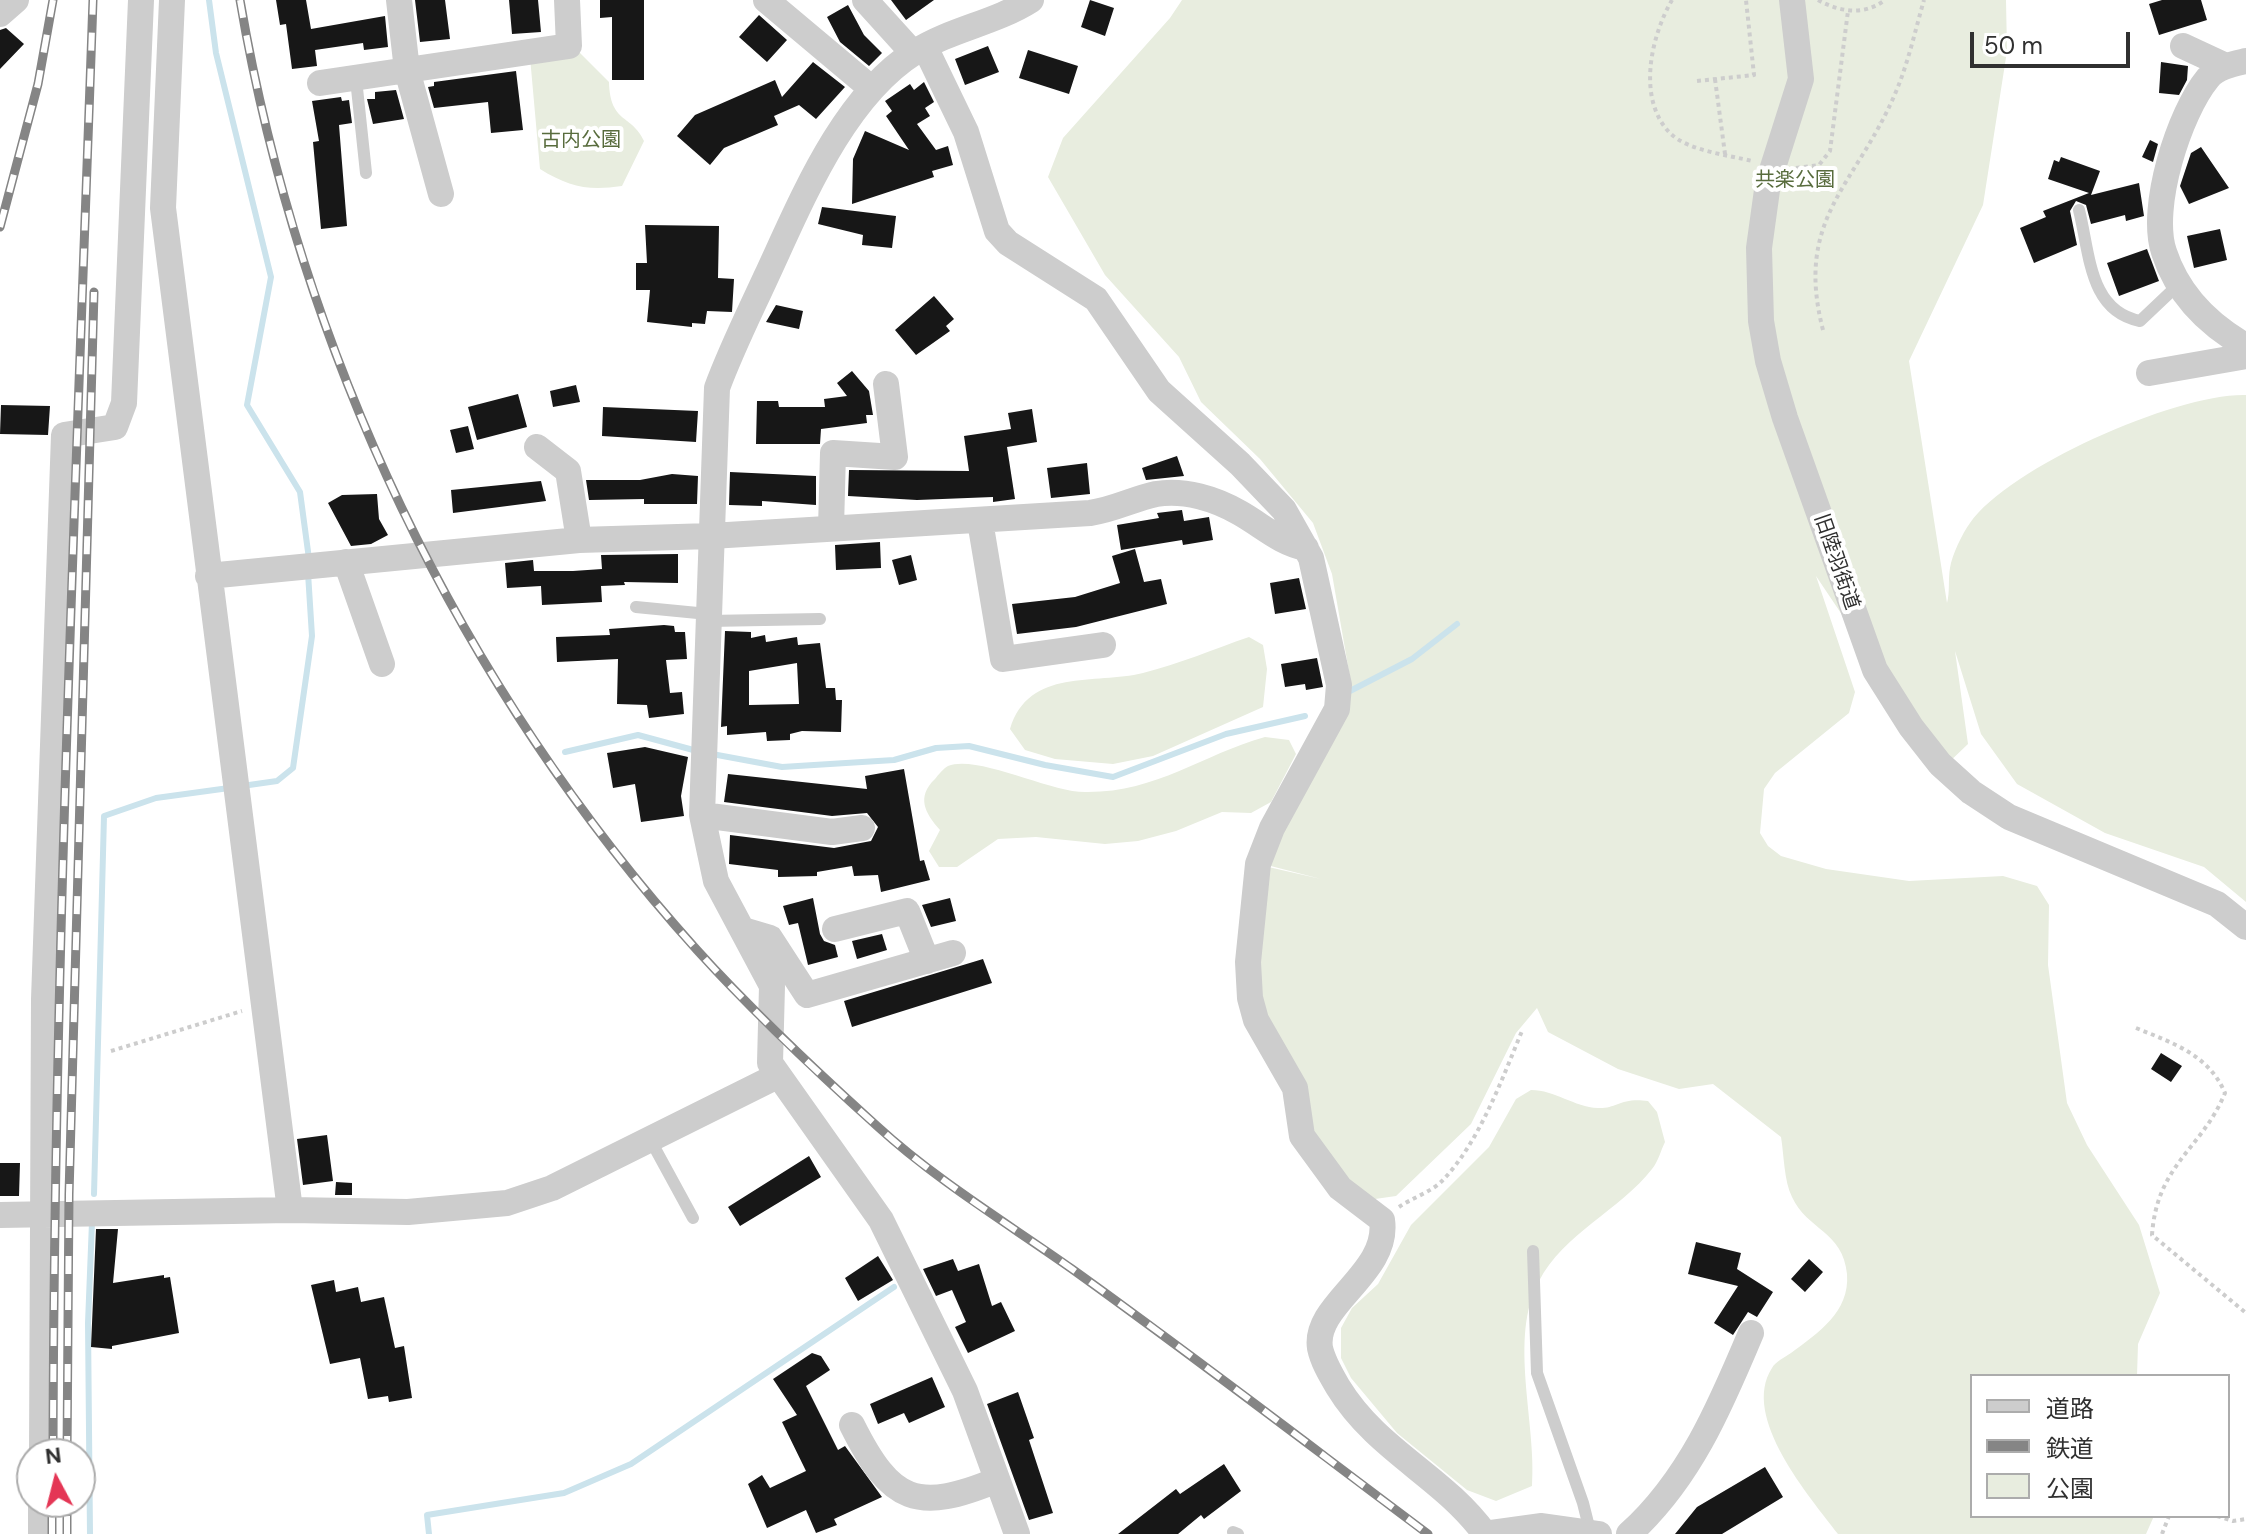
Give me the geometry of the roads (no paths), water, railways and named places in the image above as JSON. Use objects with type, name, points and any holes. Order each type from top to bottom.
[{"type":"street","points":[[0,14],[16,0]]},
{"type":"street","points":[[42,1438],[44,999],[64,435],[115,427],[124,403],[141,0]]},
{"type":"street","points":[[172,0],[163,208],[290,1210]]},
{"type":"street","points":[[399,0],[407,70],[441,194]]},
{"type":"street","points":[[320,83],[569,46],[567,0]]},
{"type":"street","points":[[766,0],[872,89]]},
{"type":"street","points":[[865,0],[919,50],[966,132],[997,231],[1008,243],[1096,299],[1159,391],[1240,464],[1284,510],[1306,548],[1332,646],[1339,685],[1337,709],[1272,828],[1258,864],[1248,962],[1250,998],[1256,1020],[1295,1088],[1302,1136],[1340,1188],[1382,1220],[1384,1234],[1376,1255],[1324,1327],[1321,1352],[1346,1399],[1377,1437],[1467,1509],[1485,1534],[1542,1526],[1594,1533]]},
{"type":"street","points":[[1017,1534],[965,1391],[881,1220],[777,1076],[768,1048],[773,1023],[772,986],[716,881],[702,815],[717,388],[722,373],[796,213],[830,149],[872,89],[919,50],[1004,17],[1031,0]]},
{"type":"street","name":"旧陸羽街道","points":[[1792,0],[1801,79],[1774,166],[1759,248],[1761,321],[1768,361],[1861,634],[1887,692],[1940,764],[1971,792],[2009,817],[2217,904],[2246,927]]},
{"type":"street","points":[[2183,46],[2236,63]]},
{"type":"street","points":[[2236,63],[2208,77],[2175,140],[2160,205],[2162,248],[2178,285],[2203,317],[2246,346]]},
{"type":"street","points":[[2149,373],[2246,356]]},
{"type":"street","points":[[831,528],[833,453],[895,457],[886,384]]},
{"type":"street","points":[[537,447],[568,471],[579,540]]},
{"type":"street","points":[[208,576],[579,540],[711,536],[1090,513],[1114,510],[1158,494],[1220,502],[1287,545],[1306,548]]},
{"type":"street","points":[[980,521],[1003,659],[1103,645]]},
{"type":"street","points":[[346,562],[382,664]]},
{"type":"street","points":[[702,815],[832,832],[862,828]]},
{"type":"street","points":[[835,929],[907,911],[927,961]]},
{"type":"street","points":[[743,930],[770,938],[807,995],[953,953]]},
{"type":"street","points":[[0,1215],[290,1210],[408,1212],[507,1203],[552,1188],[777,1076]]},
{"type":"street","points":[[1629,1534],[1676,1485],[1730,1382],[1751,1333]]},
{"type":"street","points":[[852,1425],[877,1469],[902,1491],[939,1500],[997,1480]]},
{"type":"lane","points":[[356,79],[366,173]]},
{"type":"lane","points":[[2079,210],[2097,285],[2107,307],[2124,317],[2140,321],[2178,285]]},
{"type":"lane","points":[[636,607],[708,618],[820,619]]},
{"type":"lane","points":[[651,1141],[693,1218]]},
{"type":"lane","points":[[1533,1251],[1537,1373],[1594,1533]]},
{"type":"waterway","points":[[209,0],[216,53],[271,277],[247,405],[300,492],[309,559]]},
{"type":"waterway","points":[[242,786],[277,781],[293,768],[312,636],[308,573]]},
{"type":"waterway","points":[[1350,691],[1412,659],[1457,624]]},
{"type":"waterway","points":[[712,754],[782,767],[894,760],[936,748],[969,746],[1045,765],[1113,777],[1226,734],[1305,716]]},
{"type":"waterway","points":[[565,752],[638,735],[697,751]]},
{"type":"waterway","points":[[94,1194],[104,816],[156,798],[229,788]]},
{"type":"waterway","points":[[90,1534],[88,1323],[92,1222]]},
{"type":"waterway","points":[[429,1534],[427,1515],[564,1493],[631,1464],[894,1287]]},
{"type":"railway","points":[[0,227],[38,84],[53,0]]},
{"type":"railway","points":[[53,1438],[62,909],[93,0]]},
{"type":"railway","points":[[240,0],[267,131],[303,259],[348,385],[401,507],[463,626],[533,739],[611,847],[740,996],[900,1146],[947,1183],[1162,1334],[1428,1534]]},
{"type":"railway","points":[[67,1438],[69,1194],[94,292]]},
{"type":"railway","points":[[52,1518],[52,1534]]},
{"type":"railway","points":[[67,1518],[67,1534]]},
{"type":"park label","name":"古内公園","points":[[581,141]]},
{"type":"park label","name":"共楽公園","points":[[1795,181]]}]
